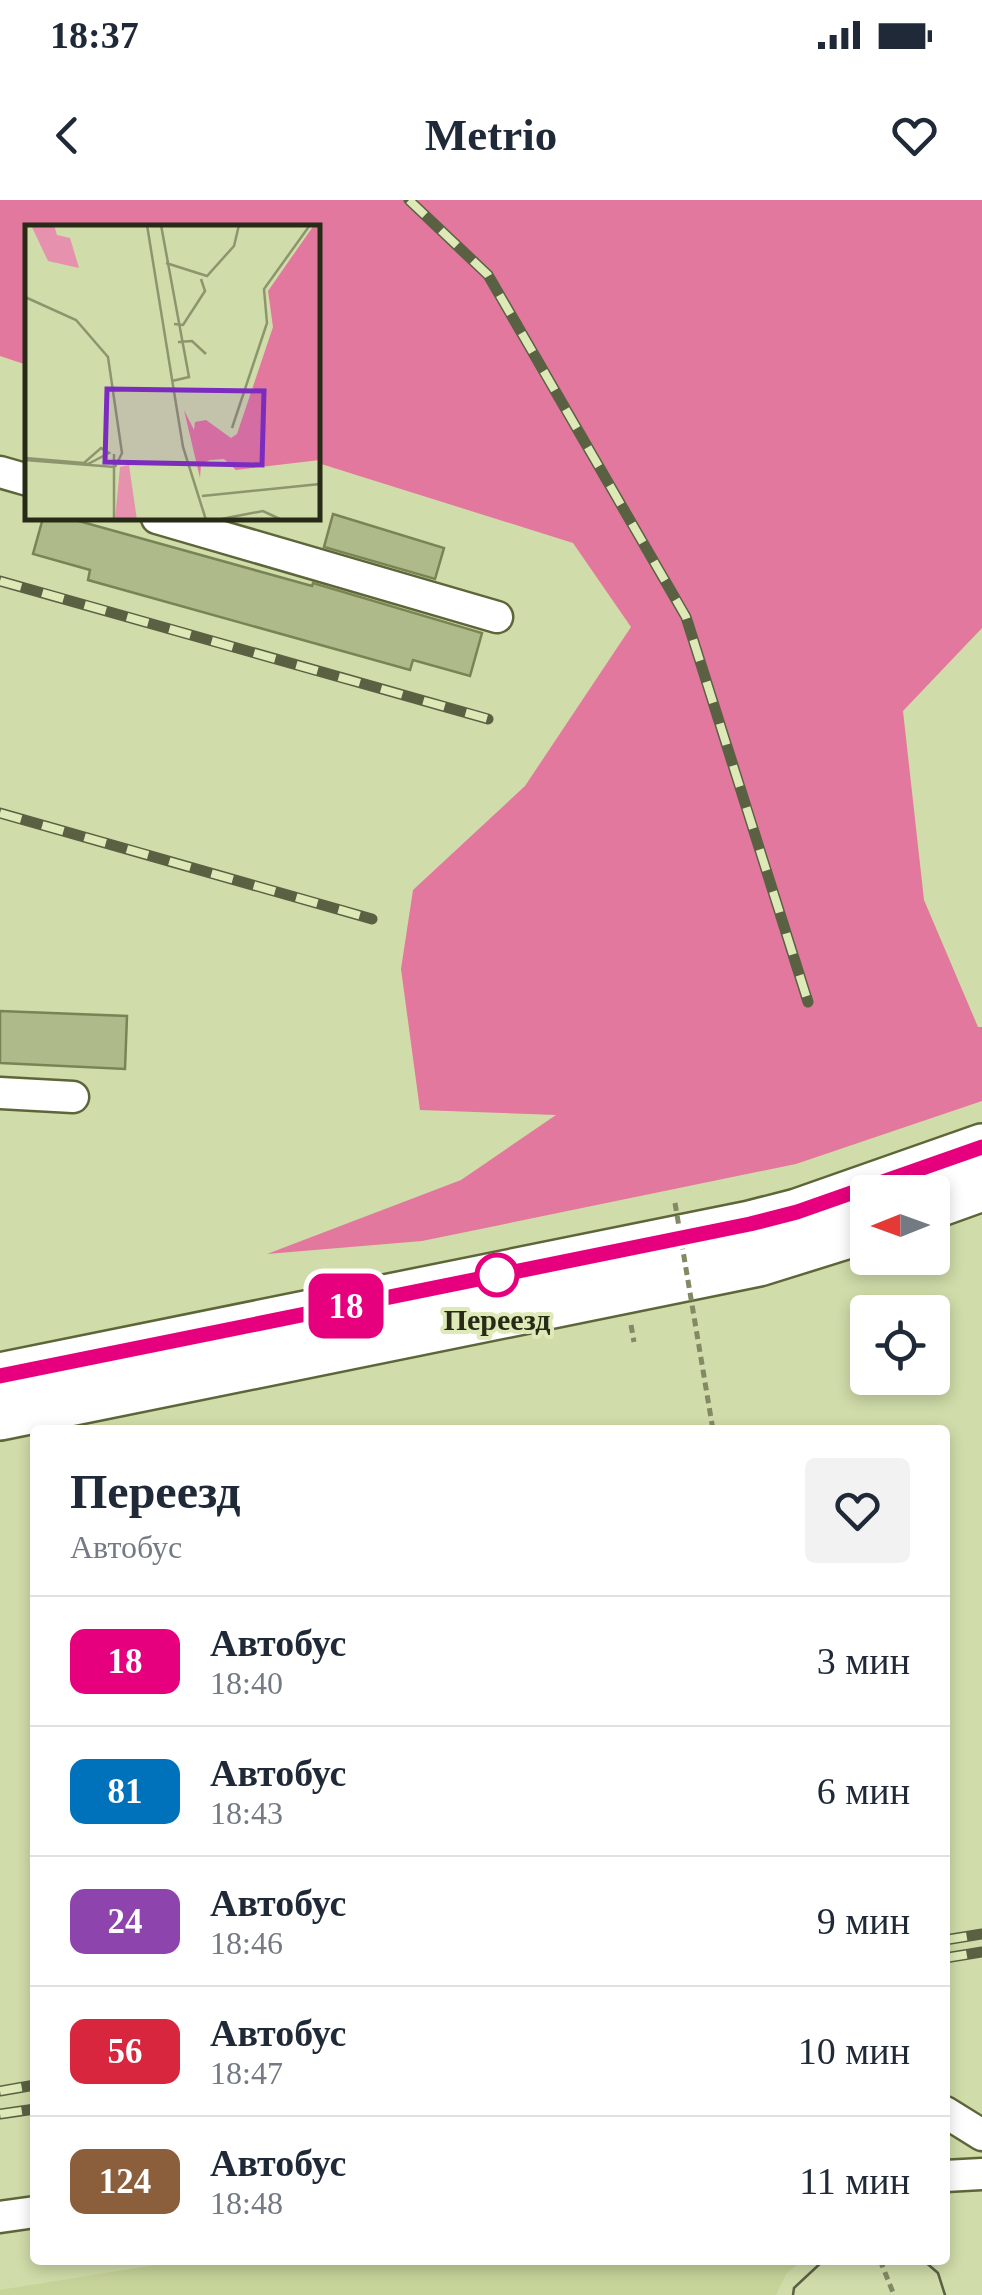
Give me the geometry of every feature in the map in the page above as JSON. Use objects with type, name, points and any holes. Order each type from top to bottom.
[{"type":"highway","points":[[0,1376],[750,1224],[797,1212],[982,1146]]},
{"type":"highway","points":[[950,1200],[982,1188]]},
{"type":"highway","points":[[0,1417],[760,1263],[850,1235]]},
{"type":"street","points":[[0,472],[25,479]]},
{"type":"street","points":[[164,520],[498,617]]},
{"type":"street","points":[[0,1092],[72,1097]]},
{"type":"street","points":[[950,2115],[982,2136]]},
{"type":"street","points":[[950,2176],[982,2174]]},
{"type":"street","points":[[0,2218],[30,2213]]},
{"type":"path","points":[[675,1203],[712,1425]]},
{"type":"path","points":[[882,2265],[894,2295]]},
{"type":"shaded area","points":[[0,200],[982,200],[982,628],[903,711],[924,900],[978,1027],[982,1027],[982,1101],[796,1164],[422,1241],[267,1254],[461,1180],[556,1115],[420,1110],[401,969],[413,890],[525,786],[631,627],[573,543],[320,464],[320,225],[25,225],[25,364],[0,356]]},
{"type":"shaded area","points":[[155,2265],[796,2265],[786,2274],[776,2295],[0,2295],[0,2290]]},
{"type":"building","points":[[333,514],[444,548],[435,579],[324,547]]},
{"type":"building","points":[[42,520],[75,520],[482,633],[470,676],[413,660],[410,670],[88,580],[90,570],[33,554]]},
{"type":"building","points":[[0,1011],[127,1016],[125,1069],[0,1063]]},
{"type":"tram line","points":[[793,2295],[794,2288],[819,2265]]},
{"type":"tram line","points":[[929,2265],[938,2273],[945,2295]]},
{"type":"railway","points":[[409,200],[488,275],[686,617],[808,1002]]},
{"type":"railway","points":[[0,581],[488,719]]},
{"type":"railway","points":[[0,813],[372,919]]},
{"type":"railway","points":[[950,1939],[982,1934]]},
{"type":"railway","points":[[950,1957],[982,1952]]},
{"type":"railway","points":[[0,2091],[30,2086]]},
{"type":"railway","points":[[0,2114],[30,2110]]},
{"type":"bus line","name":"18","points":[[0,1376],[750,1224],[797,1212],[982,1147]]},
{"type":"place","name":"Переезд","points":[[497,1275]]}]
